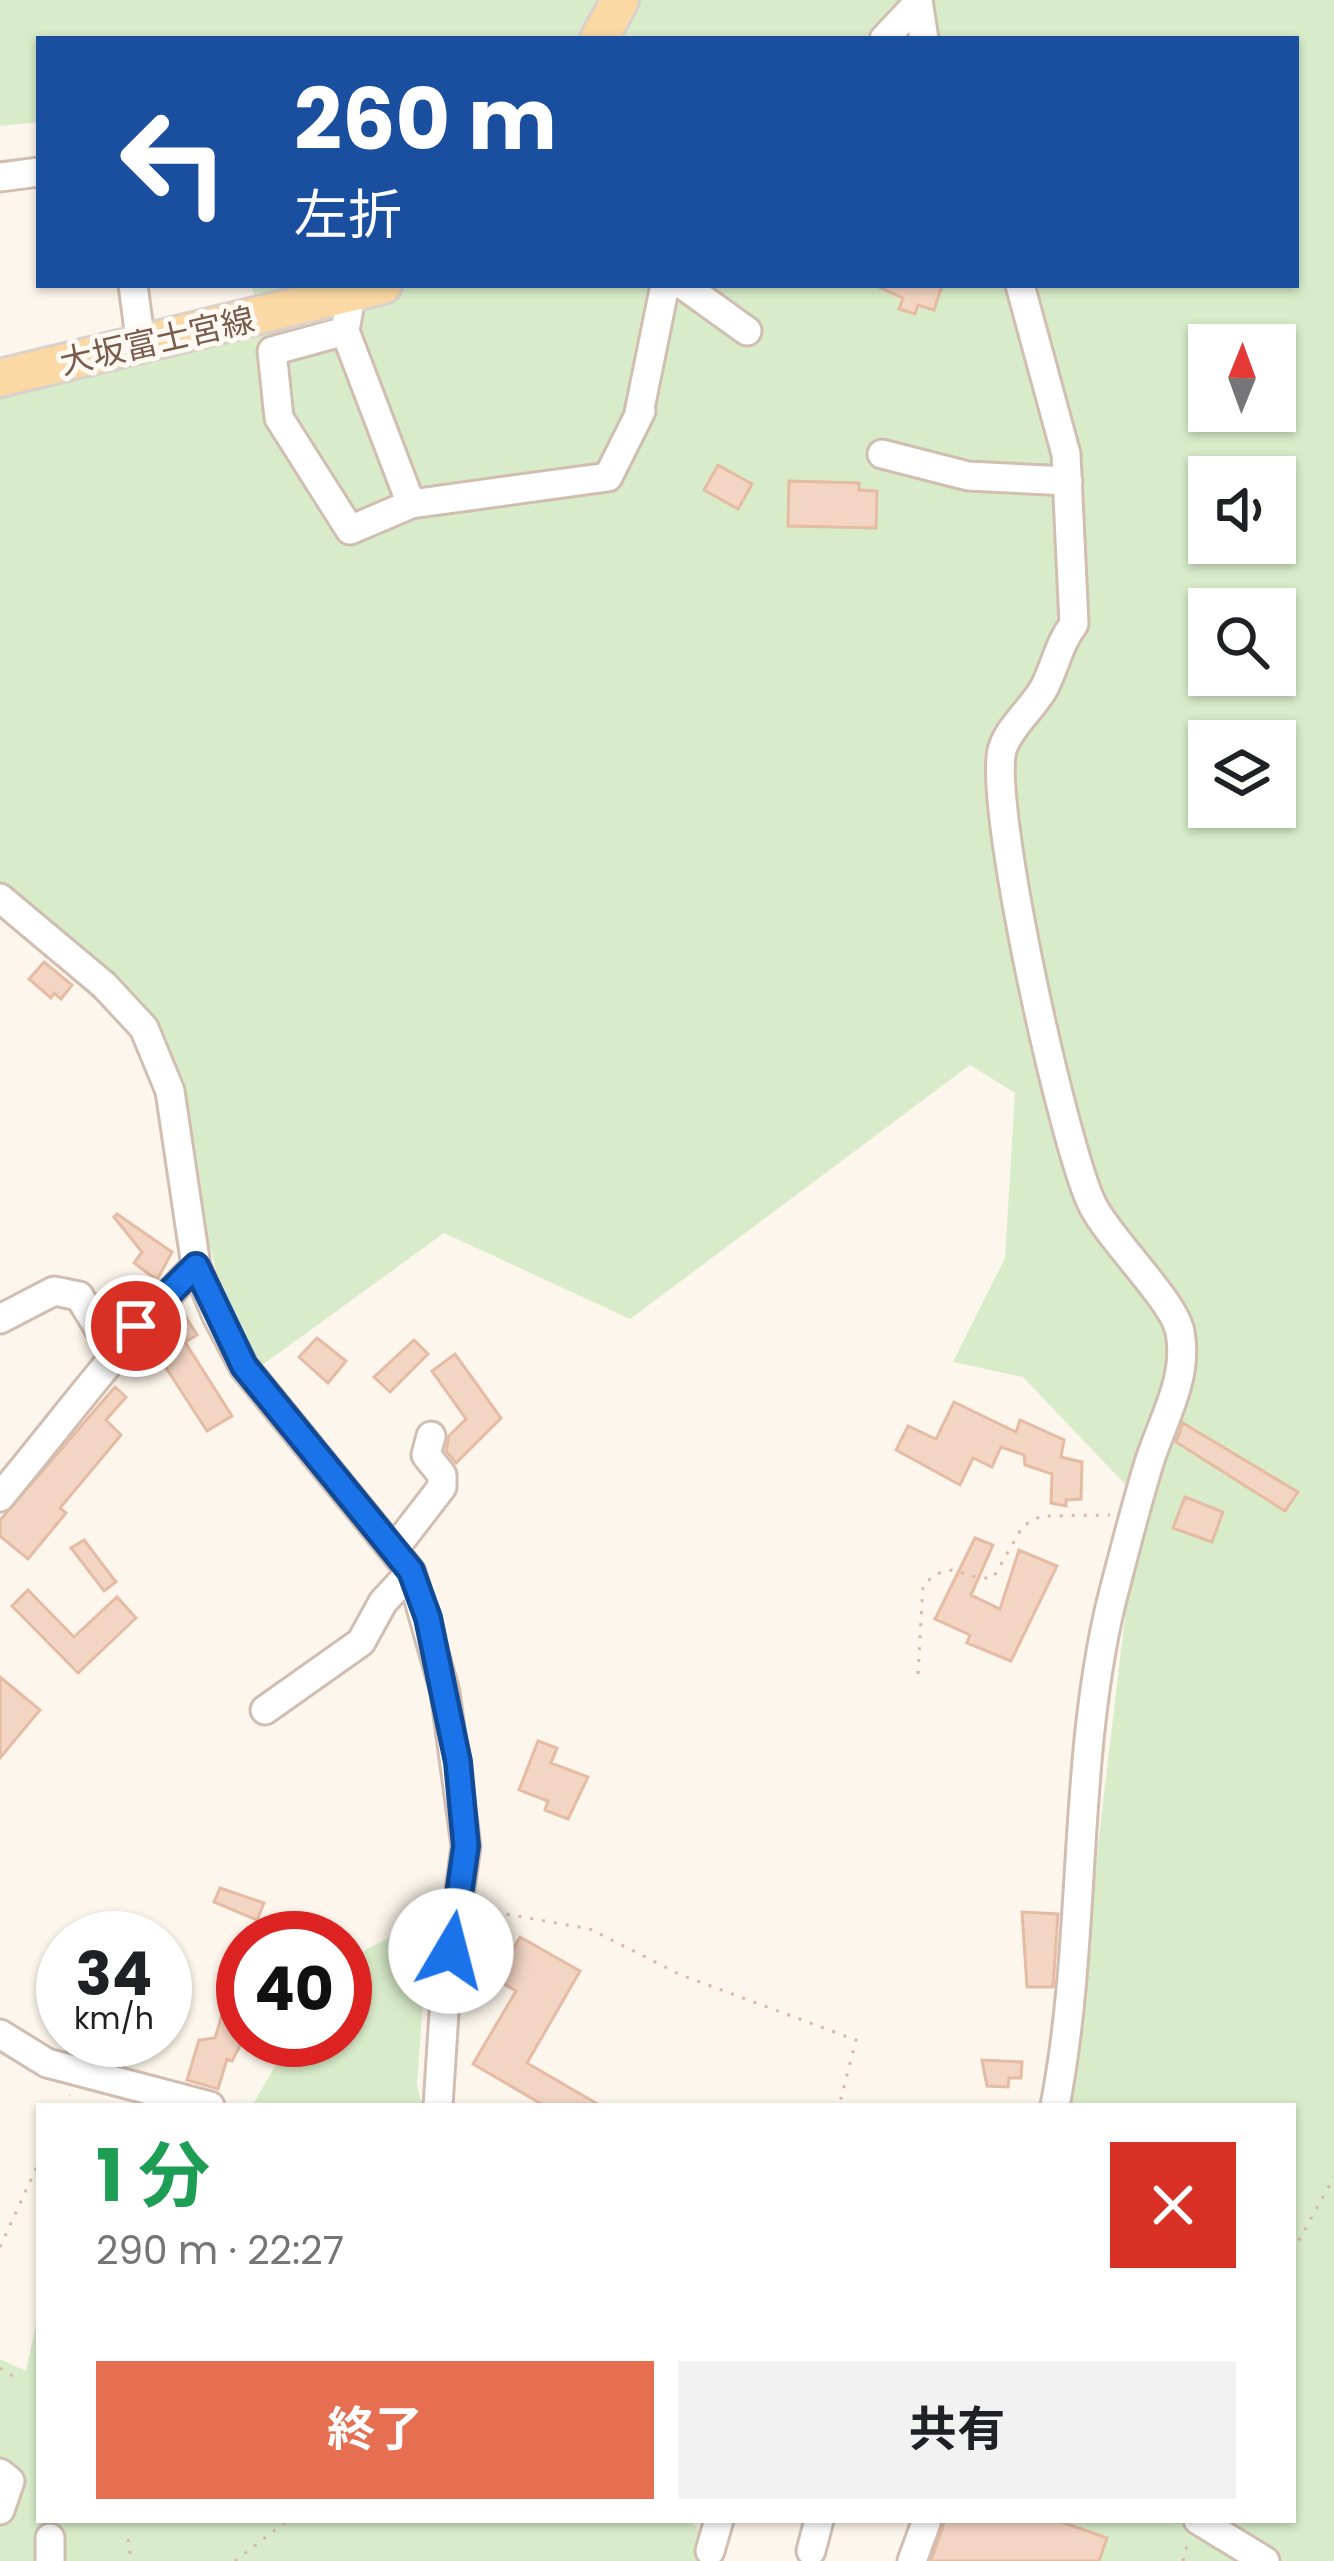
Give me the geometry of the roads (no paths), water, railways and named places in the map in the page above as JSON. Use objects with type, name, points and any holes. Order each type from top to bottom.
[{"type":"main road","points":[[601,36],[620,0]]},
{"type":"main road","name":"大坂富士宮線","points":[[0,378],[140,345],[360,304]]},
{"type":"street","points":[[887,36],[918,1]]},
{"type":"street","points":[[918,1],[924,36]]},
{"type":"street","points":[[0,177],[36,172]]},
{"type":"street","points":[[133,288],[140,345]]},
{"type":"street","points":[[411,504],[360,304],[272,351],[279,418],[350,530],[411,504],[608,477],[640,412],[664,288]]},
{"type":"street","points":[[687,288],[747,331]]},
{"type":"street","points":[[1021,288],[1066,454],[1074,623],[1056,648],[1046,686],[1002,748],[999,794],[1040,1022],[1072,1158],[1093,1207],[1176,1320],[1181,1335],[1179,1383],[1136,1514],[1094,1698],[1070,2030],[1056,2103]]},
{"type":"street","points":[[883,454],[968,476],[1068,481]]},
{"type":"street","points":[[0,898],[87,970],[144,1028],[170,1091],[196,1266],[244,1366],[403,1560],[428,1618],[458,1762],[466,1846],[438,2103]]},
{"type":"street","points":[[0,1497],[10,1468],[196,1266]]},
{"type":"street","points":[[0,1319],[54,1291],[79,1296],[116,1356]]},
{"type":"street","points":[[265,1710],[361,1642],[442,1487],[442,1475],[426,1455],[431,1436]]},
{"type":"street","points":[[0,2034],[47,2063],[199,2103]]},
{"type":"street","points":[[0,2474],[10,2481],[0,2510]]},
{"type":"street","points":[[710,2551],[718,2523]]},
{"type":"street","points":[[811,2551],[818,2523]]},
{"type":"street","points":[[912,2561],[926,2523]]},
{"type":"street","points":[[1203,2523],[1265,2561]]}]
